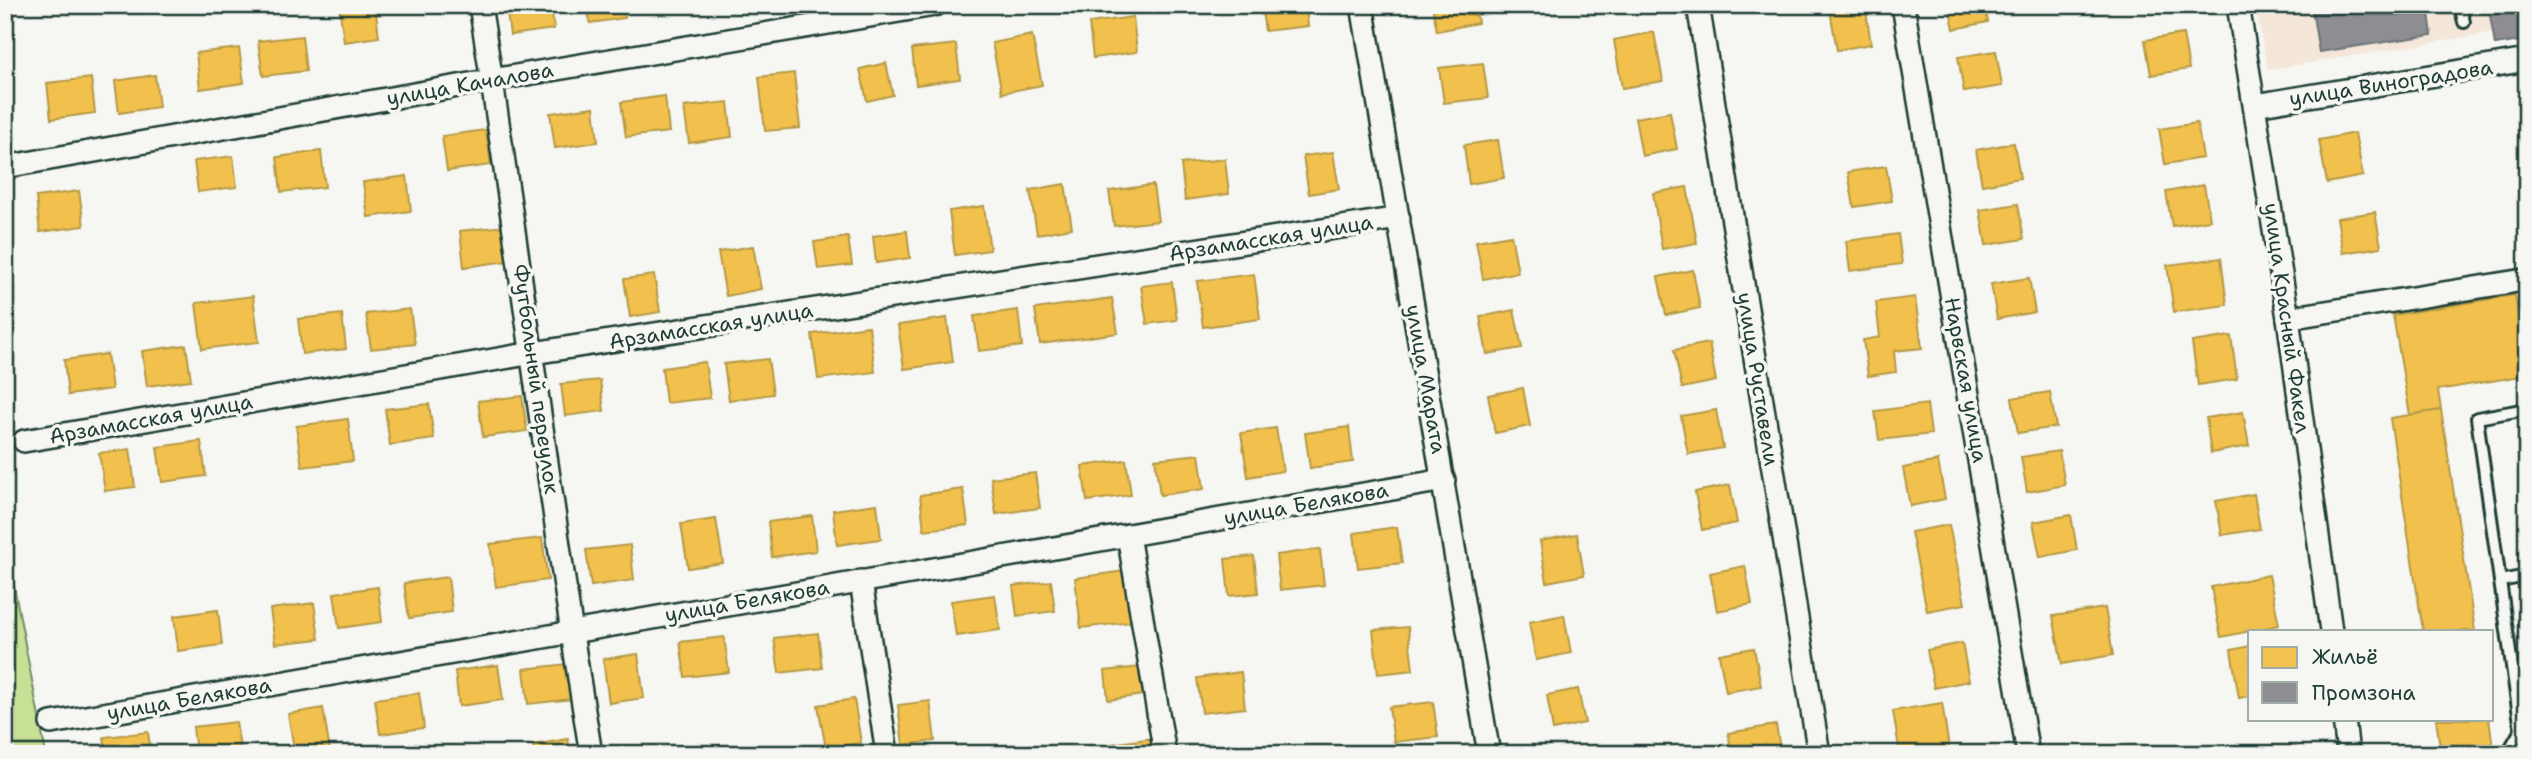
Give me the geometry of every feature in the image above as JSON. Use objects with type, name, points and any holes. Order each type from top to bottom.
[{"type":"street","name":"Футбольный переулок","points":[[480,5],[591,754]]},
{"type":"street","name":"улица Качалова","points":[[5,167],[492,80],[935,5]]},
{"type":"street","name":"улица Марата","points":[[1362,5],[1489,754]]},
{"type":"street","name":"улица Руставели","points":[[1698,5],[1819,754]]},
{"type":"street","name":"Нарвская улица","points":[[1903,5],[2028,754]]},
{"type":"street","name":"улица Красный Факел","points":[[2238,5],[2288,318],[2331,630]]},
{"type":"street","name":"улица Виноградова","points":[[2255,105],[2527,60]]},
{"type":"street","name":"Арзамасская улица","points":[[24,441],[533,354],[1398,218]]},
{"type":"street","points":[[2288,318],[2525,281]]},
{"type":"street","name":"улица Белякова","points":[[51,723],[1444,480]]},
{"type":"street","points":[[1128,535],[1165,754]]},
{"type":"street","points":[[861,581],[887,754]]},
{"type":"street","points":[[2344,720],[2348,754]]},
{"type":"lane","points":[[2460,5],[2464,22]]},
{"type":"lane","points":[[2507,754],[2521,730],[2476,418],[2527,409]]},
{"type":"lane","points":[[2500,581],[2527,576]]},
{"type":"shaded area","points":[[2255,5],[2527,5],[2527,27],[2268,70]]},
{"type":"green space","points":[[5,539],[46,754],[5,754]]},
{"type":"building: Жильё","points":[[339,5],[375,5],[379,37],[344,42]]},
{"type":"building: Жильё","points":[[506,5],[551,5],[554,29],[510,35]]},
{"type":"building: Жильё","points":[[587,5],[623,5],[625,18],[590,23]]},
{"type":"building: Жильё","points":[[1261,5],[1306,5],[1308,26],[1265,31]]},
{"type":"building: Жильё","points":[[1432,5],[1475,5],[1478,23],[1437,31]]},
{"type":"building: Жильё","points":[[1829,5],[1865,5],[1871,44],[1837,50]]},
{"type":"building: Жильё","points":[[1949,5],[1985,5],[1988,22],[1954,29]]},
{"type":"building: Жильё","points":[[1133,17],[1137,52],[1093,58],[1089,23]]},
{"type":"building: Жильё","points":[[1654,32],[1663,81],[1622,88],[1614,40]]},
{"type":"building: Жильё","points":[[2183,34],[2189,69],[2151,75],[2145,40]]},
{"type":"building: Жильё","points":[[1032,35],[1042,85],[1002,93],[992,43]]},
{"type":"building: Жильё","points":[[302,36],[306,71],[263,76],[258,41]]},
{"type":"building: Жильё","points":[[956,44],[960,79],[916,85],[912,49]]},
{"type":"building: Жильё","points":[[239,48],[244,83],[200,89],[196,53]]},
{"type":"building: Жильё","points":[[1996,51],[2002,86],[1964,92],[1958,57]]},
{"type":"building: Жильё","points":[[886,63],[893,95],[867,101],[860,69]]},
{"type":"building: Жильё","points":[[1483,63],[1488,98],[1444,103],[1439,68]]},
{"type":"building: Жильё","points":[[794,73],[800,128],[765,131],[759,77]]},
{"type":"building: Жильё","points":[[155,75],[159,107],[119,113],[115,81]]},
{"type":"building: Жильё","points":[[91,78],[95,113],[51,119],[47,83]]},
{"type":"building: Жильё","points":[[665,96],[669,132],[626,137],[621,102]]},
{"type":"building: Жильё","points":[[728,102],[732,137],[689,143],[684,107]]},
{"type":"building: Жильё","points":[[2527,102],[2527,138],[2524,139],[2518,104]]},
{"type":"building: Жильё","points":[[594,107],[598,142],[555,148],[550,113]]},
{"type":"building: Жильё","points":[[1670,112],[1677,149],[1642,156],[1635,118]]},
{"type":"building: Жильё","points":[[2197,123],[2203,158],[2165,164],[2159,129]]},
{"type":"building: Жильё","points":[[486,130],[491,165],[447,171],[442,136]]},
{"type":"building: Жильё","points":[[2355,133],[2363,176],[2327,183],[2319,140]]},
{"type":"building: Жильё","points":[[1498,140],[1504,178],[1469,184],[1464,145]]},
{"type":"building: Жильё","points":[[2014,143],[2020,178],[1982,185],[1976,150]]},
{"type":"building: Жильё","points":[[321,151],[325,187],[281,192],[277,157]]},
{"type":"building: Жильё","points":[[1333,152],[1339,189],[1309,194],[1303,156]]},
{"type":"building: Жильё","points":[[233,156],[237,187],[198,192],[194,161]]},
{"type":"building: Жильё","points":[[1225,159],[1229,194],[1185,200],[1181,164]]},
{"type":"building: Жильё","points":[[1886,166],[1892,201],[1854,207],[1848,172]]},
{"type":"building: Жильё","points":[[407,176],[411,211],[368,217],[363,182]]},
{"type":"building: Жильё","points":[[1065,184],[1072,228],[1037,234],[1030,190]]},
{"type":"building: Жильё","points":[[1153,185],[1158,221],[1114,226],[1109,191]]},
{"type":"building: Жильё","points":[[2204,185],[2210,220],[2172,226],[2166,192]]},
{"type":"building: Жильё","points":[[1687,187],[1697,243],[1662,249],[1653,193]]},
{"type":"building: Жильё","points":[[79,191],[84,226],[40,232],[36,197]]},
{"type":"building: Жильё","points":[[2018,204],[2024,239],[1986,245],[1980,210]]},
{"type":"building: Жильё","points":[[984,206],[990,250],[955,255],[949,211]]},
{"type":"building: Жильё","points":[[2375,212],[2381,247],[2343,253],[2337,218]]},
{"type":"building: Жильё","points":[[504,226],[508,261],[464,267],[460,231]]},
{"type":"building: Жильё","points":[[907,231],[910,258],[876,263],[873,236]]},
{"type":"building: Жильё","points":[[1898,234],[1902,264],[1850,271],[1846,241]]},
{"type":"building: Жильё","points":[[1511,235],[1518,272],[1483,279],[1476,241]]},
{"type":"building: Жильё","points":[[848,237],[852,265],[818,269],[814,242]]},
{"type":"building: Жильё","points":[[753,246],[761,289],[726,296],[718,252]]},
{"type":"building: Жильё","points":[[2221,258],[2227,305],[2174,312],[2167,265]]},
{"type":"building: Жильё","points":[[1693,270],[1700,308],[1666,315],[1658,277]]},
{"type":"building: Жильё","points":[[1254,274],[1260,319],[1203,327],[1197,281]]},
{"type":"building: Жильё","points":[[654,275],[660,312],[630,317],[624,279]]},
{"type":"building: Жильё","points":[[2029,278],[2035,312],[1997,319],[1991,284]]},
{"type":"building: Жильё","points":[[1172,282],[1177,320],[1147,324],[1141,286]]},
{"type":"building: Жильё","points":[[2515,295],[2527,375],[2438,390],[2441,410],[2410,415],[2393,315]]},
{"type":"building: Жильё","points":[[253,296],[259,342],[202,349],[196,303]]},
{"type":"building: Жильё","points":[[1915,297],[1922,348],[1894,351],[1896,372],[1868,376],[1863,340],[1880,337],[1876,302]]},
{"type":"building: Жильё","points":[[1112,298],[1118,333],[1040,344],[1035,309]]},
{"type":"building: Жильё","points":[[410,309],[415,344],[371,349],[366,314]]},
{"type":"building: Жильё","points":[[1018,310],[1022,346],[979,351],[974,316]]},
{"type":"building: Жильё","points":[[1514,310],[1522,348],[1487,354],[1480,317]]},
{"type":"building: Жильё","points":[[342,314],[346,349],[302,354],[298,319]]},
{"type":"building: Жильё","points":[[947,318],[953,362],[904,369],[898,325]]},
{"type":"building: Жильё","points":[[869,326],[875,372],[818,379],[812,334]]},
{"type":"building: Жильё","points":[[2231,336],[2237,379],[2198,385],[2192,342]]},
{"type":"building: Жильё","points":[[1709,343],[1716,381],[1682,388],[1674,350]]},
{"type":"building: Жильё","points":[[186,345],[191,380],[147,386],[142,351]]},
{"type":"building: Жильё","points":[[107,354],[112,389],[68,395],[64,360]]},
{"type":"building: Жильё","points":[[768,359],[773,394],[729,400],[724,364]]},
{"type":"building: Жильё","points":[[705,362],[710,398],[666,403],[662,368]]},
{"type":"building: Жильё","points":[[600,380],[604,411],[565,416],[561,384]]},
{"type":"building: Жильё","points":[[1523,388],[1530,426],[1495,433],[1488,395]]},
{"type":"building: Жильё","points":[[2050,392],[2056,427],[2018,433],[2012,398]]},
{"type":"building: Жильё","points":[[522,396],[527,431],[483,437],[478,401]]},
{"type":"building: Жильё","points":[[429,404],[434,439],[390,445],[385,409]]},
{"type":"building: Жильё","points":[[1927,404],[1931,434],[1879,440],[1875,411]]},
{"type":"building: Жильё","points":[[1716,410],[1723,448],[1688,454],[1681,416]]},
{"type":"building: Жильё","points":[[2441,410],[2475,630],[2423,630],[2390,418]]},
{"type":"building: Жильё","points":[[2243,412],[2249,446],[2211,453],[2206,418]]},
{"type":"building: Жильё","points":[[348,419],[353,461],[302,467],[296,426]]},
{"type":"building: Жильё","points":[[1349,427],[1353,462],[1310,468],[1305,433]]},
{"type":"building: Жильё","points":[[1276,428],[1283,471],[1248,477],[1241,433]]},
{"type":"building: Жильё","points":[[201,441],[206,476],[162,482],[157,447]]},
{"type":"building: Жильё","points":[[130,449],[135,487],[105,491],[99,453]]},
{"type":"building: Жильё","points":[[2059,451],[2065,485],[2027,492],[2021,457]]},
{"type":"building: Жильё","points":[[1199,454],[1204,489],[1160,495],[1155,459]]},
{"type":"building: Жильё","points":[[1126,460],[1131,495],[1087,501],[1082,466]]},
{"type":"building: Жильё","points":[[1938,461],[1945,499],[1910,506],[1903,468]]},
{"type":"building: Жильё","points":[[1035,473],[1040,508],[996,514],[991,478]]},
{"type":"building: Жильё","points":[[1730,485],[1737,523],[1702,530],[1695,492]]},
{"type":"building: Жильё","points":[[963,489],[968,525],[924,530],[920,495]]},
{"type":"building: Жильё","points":[[2254,494],[2260,529],[2222,535],[2216,501]]},
{"type":"building: Жильё","points":[[877,504],[881,539],[837,545],[833,510]]},
{"type":"building: Жильё","points":[[2071,515],[2077,550],[2040,557],[2033,522]]},
{"type":"building: Жильё","points":[[812,516],[816,551],[772,557],[768,522]]},
{"type":"building: Жильё","points":[[716,519],[723,563],[688,568],[681,524]]},
{"type":"building: Жильё","points":[[1949,525],[1965,604],[1927,611],[1911,532]]},
{"type":"building: Жильё","points":[[1397,527],[1402,563],[1358,568],[1354,533]]},
{"type":"building: Жильё","points":[[1577,534],[1584,575],[1547,582],[1540,541]]},
{"type":"building: Жильё","points":[[542,538],[548,580],[496,587],[490,544]]},
{"type":"building: Жильё","points":[[630,545],[634,580],[591,586],[586,550]]},
{"type":"building: Жильё","points":[[1320,549],[1324,585],[1280,590],[1276,555]]},
{"type":"building: Жильё","points":[[1254,556],[1258,593],[1229,596],[1225,559]]},
{"type":"building: Жильё","points":[[1745,566],[1752,604],[1717,611],[1710,573]]},
{"type":"building: Жильё","points":[[1125,571],[1132,622],[1081,628],[1075,578]]},
{"type":"building: Жильё","points":[[2269,575],[2279,625],[2221,637],[2211,587]]},
{"type":"building: Жильё","points":[[448,577],[452,612],[409,618],[404,583]]},
{"type":"building: Жильё","points":[[1051,581],[1055,611],[1017,616],[1013,586]]},
{"type":"building: Жильё","points":[[378,587],[382,622],[339,628],[334,593]]},
{"type":"building: Жильё","points":[[995,595],[1000,630],[956,636],[951,601]]},
{"type":"building: Жильё","points":[[314,603],[319,639],[275,644],[270,609]]},
{"type":"building: Жильё","points":[[2105,608],[2113,655],[2062,664],[2053,616]]},
{"type":"building: Жильё","points":[[218,610],[222,645],[178,651],[174,616]]},
{"type":"building: Жильё","points":[[1564,615],[1571,653],[1536,660],[1529,622]]},
{"type":"building: Жильё","points":[[1408,627],[1413,670],[1378,674],[1373,630]]},
{"type":"building: Жильё","points":[[818,633],[822,668],[779,673],[774,638]]},
{"type":"building: Жильё","points":[[724,637],[729,672],[685,677],[680,642]]},
{"type":"building: Жильё","points":[[1962,643],[1969,681],[1934,688],[1927,650]]},
{"type":"building: Жильё","points":[[2248,646],[2248,696],[2239,698],[2231,650]]},
{"type":"building: Жильё","points":[[1754,648],[1761,686],[1726,692],[1719,654]]},
{"type":"building: Жильё","points":[[638,654],[644,698],[609,703],[603,659]]},
{"type":"building: Жильё","points":[[567,664],[572,699],[528,704],[524,669]]},
{"type":"building: Жильё","points":[[498,665],[503,700],[459,706],[455,671]]},
{"type":"building: Жильё","points":[[1140,667],[1144,695],[1108,700],[1105,671]]},
{"type":"building: Жильё","points":[[1241,672],[1245,708],[1202,713],[1197,678]]},
{"type":"building: Жильё","points":[[1578,689],[1585,723],[1553,730],[1547,695]]},
{"type":"building: Жильё","points":[[419,693],[424,728],[380,734],[375,699]]},
{"type":"building: Жильё","points":[[854,699],[861,743],[826,749],[818,705]]},
{"type":"building: Жильё","points":[[930,701],[935,741],[903,745],[898,705]]},
{"type":"building: Жильё","points":[[1433,702],[1438,737],[1394,742],[1389,707]]},
{"type":"building: Жильё","points":[[1942,703],[1949,748],[1900,754],[1893,711]]},
{"type":"building: Жильё","points":[[323,708],[330,752],[295,754],[288,714]]},
{"type":"building: Жильё","points":[[2436,720],[2489,720],[2494,754],[2441,754]]},
{"type":"building: Жильё","points":[[236,722],[241,754],[196,754],[193,727]]},
{"type":"building: Жильё","points":[[1776,725],[1781,754],[1732,754],[1728,733]]},
{"type":"building: Жильё","points":[[148,732],[151,754],[107,754],[104,737]]},
{"type":"building: Жильё","points":[[1154,738],[1156,754],[1112,754],[1110,744]]},
{"type":"building: Жильё","points":[[568,739],[570,754],[535,754],[533,745]]},
{"type":"building: Жильё","points":[[2296,747],[2298,754],[2259,754],[2259,753]]},
{"type":"building: Промзона","points":[[2343,5],[2428,5],[2432,35],[2319,52],[2312,10]]},
{"type":"building: Промзона","points":[[2496,5],[2527,5],[2527,40],[2495,45],[2490,15],[2498,14]]}]
